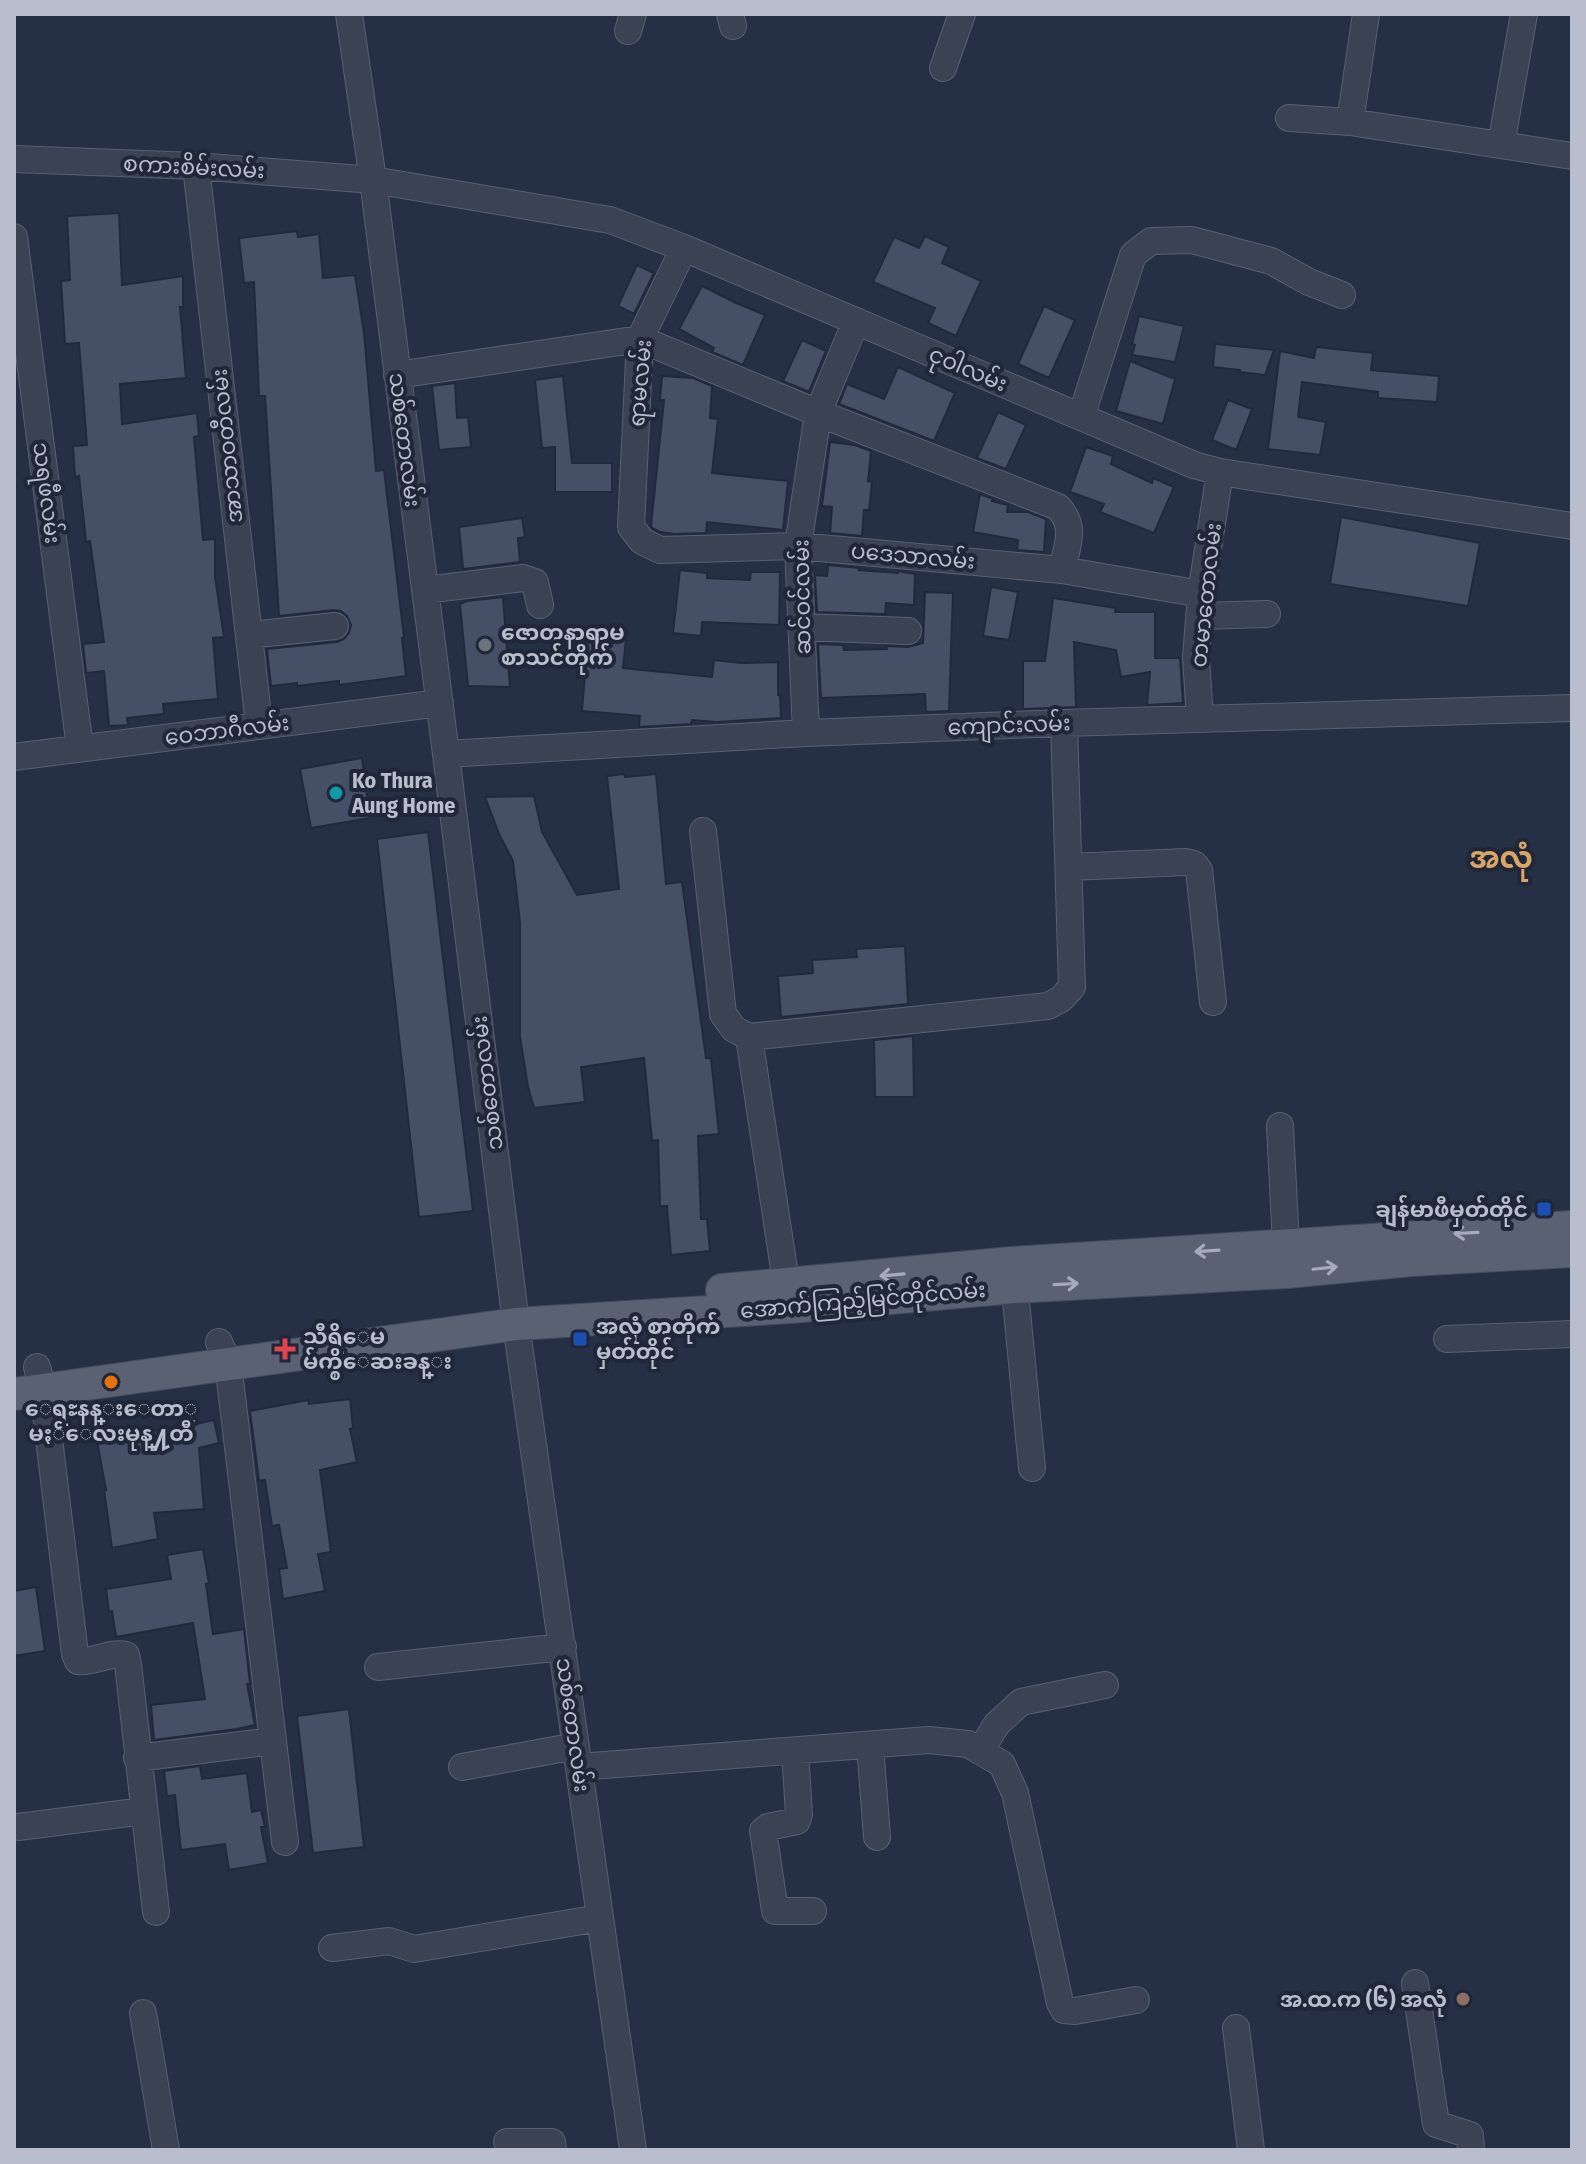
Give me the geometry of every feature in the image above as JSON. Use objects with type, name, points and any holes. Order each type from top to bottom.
[{"type":"main road","name":"အောက်ကြည့်မြင်တိုင်လမ်း","points":[[27,1380],[515,1316],[788,1296],[1013,1275],[1287,1259],[1572,1227]]},
{"type":"main road","name":"အောက်ကြည့်မြင်တိုင်လမ်း","points":[[1383,1250],[1572,1251]]},
{"type":"street","name":"သစ်တောလမ်း","points":[[349,14],[440,703],[515,1316],[633,2150]]},
{"type":"street","points":[[943,68],[962,14]]},
{"type":"street","points":[[1350,122],[1366,14]]},
{"type":"street","points":[[1501,145],[1524,14]]},
{"type":"street","points":[[1289,118],[1350,122],[1572,156]]},
{"type":"street","name":"စကားစိမ်းလမ်း","points":[[14,159],[196,166],[373,180]]},
{"type":"street","name":"အာသာဝတီလမ်း","points":[[196,166],[259,725]]},
{"type":"street","name":"ငုဝါလမ်း","points":[[373,180],[610,220],[684,248],[1194,465],[1220,472],[1572,526]]},
{"type":"street","name":"သရဖီလမ်း","points":[[14,237],[80,748]]},
{"type":"street","points":[[1081,417],[1133,255],[1151,241],[1192,240],[1271,261],[1309,282],[1342,295]]},
{"type":"street","name":"ရာမလမ်း","points":[[631,527],[640,339],[684,248]]},
{"type":"street","name":"ဆင်ဝင်လမ်း","points":[[806,733],[798,546],[818,413],[856,321]]},
{"type":"street","points":[[397,375],[640,339],[1058,507],[1067,516],[1071,529],[1062,570]]},
{"type":"street","name":"တမာတောလမ်း","points":[[1200,719],[1196,657],[1220,472]]},
{"type":"street","name":"ပဒေသာလမ်း","points":[[631,527],[642,541],[660,550],[798,546],[1062,570],[1201,605],[1267,614]]},
{"type":"street","points":[[425,590],[523,578],[535,582],[540,605]]},
{"type":"street","points":[[249,635],[335,626]]},
{"type":"street","points":[[802,627],[908,631]]},
{"type":"street","name":"ဝေဘာဂီလမ်း","points":[[14,757],[440,703]]},
{"type":"street","name":"ကျောင်းလမ်း","points":[[446,754],[806,733],[1572,708]]},
{"type":"street","points":[[703,831],[723,1014],[734,1029],[749,1037],[1048,1006],[1061,999],[1072,987],[1064,723]]},
{"type":"street","points":[[1069,867],[1194,864],[1199,870],[1213,1002]]},
{"type":"street","points":[[749,1037],[788,1296]]},
{"type":"street","points":[[1280,1126],[1287,1259]]},
{"type":"street","points":[[1013,1275],[1032,1468]]},
{"type":"street","points":[[1447,1339],[1572,1334]]},
{"type":"street","points":[[223,1353],[285,1842]]},
{"type":"street","points":[[27,1380],[75,1654],[78,1661],[86,1662],[120,1653],[126,1655],[156,1912]]},
{"type":"street","points":[[378,1667],[563,1647]]},
{"type":"street","points":[[980,1751],[997,1724],[1021,1702],[1105,1685]]},
{"type":"street","points":[[462,1767],[578,1757],[795,1751],[929,1740],[968,1744],[1002,1764],[1015,1793],[1064,2010],[1075,2011],[1136,2000]]},
{"type":"street","points":[[137,1758],[273,1741]]},
{"type":"street","points":[[870,1745],[877,1837]]},
{"type":"street","points":[[795,1751],[797,1821],[768,1827],[763,1831],[775,1911],[813,1911]]},
{"type":"street","points":[[18,1827],[144,1811]]},
{"type":"street","points":[[332,1948],[389,1941],[414,1949],[600,1918]]},
{"type":"street","points":[[1415,1983],[1436,2124],[1470,2135],[1471,2150]]},
{"type":"street","points":[[143,2013],[166,2150]]},
{"type":"street","points":[[1236,2028],[1251,2150]]},
{"type":"street","points":[[507,2142],[552,2142],[553,2150]]},
{"type":"building","points":[[119,213],[122,285],[183,276],[183,307],[180,307],[186,378],[120,384],[122,424],[197,413],[199,436],[194,437],[203,540],[215,539],[215,577],[224,637],[213,638],[218,699],[163,704],[164,714],[127,718],[128,725],[109,726],[104,671],[86,673],[83,644],[104,642],[90,541],[86,542],[79,476],[75,477],[73,446],[87,445],[79,343],[65,344],[61,281],[70,280],[67,216]]},
{"type":"building","points":[[297,231],[298,237],[319,234],[323,278],[355,275],[364,333],[376,471],[384,470],[406,676],[339,685],[339,681],[271,686],[267,649],[337,642],[349,633],[351,625],[347,616],[334,610],[279,616],[265,396],[259,396],[254,282],[244,283],[239,238]]},
{"type":"building","points":[[925,236],[949,247],[942,263],[981,281],[956,336],[928,323],[935,308],[873,282],[894,237],[919,248]]},
{"type":"building","points":[[637,265],[654,273],[634,314],[618,306]]},
{"type":"building","points":[[702,286],[765,315],[743,365],[712,352],[714,348],[679,329]]},
{"type":"building","points":[[1044,306],[1075,320],[1049,378],[1018,364]]},
{"type":"building","points":[[1139,316],[1184,326],[1175,362],[1132,355]]},
{"type":"building","points":[[802,340],[826,351],[809,392],[783,381]]},
{"type":"building","points":[[1215,344],[1274,350],[1265,375],[1213,367]]},
{"type":"building","points":[[1316,347],[1373,353],[1371,370],[1439,376],[1437,402],[1378,398],[1378,392],[1302,382],[1298,417],[1326,422],[1320,455],[1268,449],[1280,351],[1314,358]]},
{"type":"building","points":[[1130,361],[1175,379],[1163,424],[1116,411]]},
{"type":"building","points":[[898,367],[955,393],[934,441],[839,404],[847,384],[884,399]]},
{"type":"building","points":[[563,376],[572,463],[612,463],[612,492],[555,492],[555,447],[542,448],[535,380]]},
{"type":"building","points":[[662,376],[693,378],[712,386],[710,418],[718,419],[712,473],[788,481],[783,530],[707,522],[706,533],[675,534],[652,528],[664,400],[660,400]]},
{"type":"building","points":[[455,383],[457,418],[468,417],[471,447],[439,450],[432,386]]},
{"type":"building","points":[[1228,400],[1252,409],[1236,450],[1212,440]]},
{"type":"building","points":[[998,412],[1026,425],[1006,469],[977,458]]},
{"type":"building","points":[[830,442],[855,445],[871,451],[868,481],[872,482],[869,510],[864,510],[862,536],[830,533],[832,507],[822,506]]},
{"type":"building","points":[[1086,447],[1113,456],[1111,464],[1152,483],[1153,478],[1174,487],[1154,533],[1100,512],[1104,504],[1070,492]]},
{"type":"building","points":[[980,494],[1008,505],[1007,512],[1028,512],[1046,519],[1044,552],[1017,550],[1018,540],[973,532]]},
{"type":"building","points":[[1341,517],[1480,543],[1468,606],[1330,584]]},
{"type":"building","points":[[522,518],[525,537],[518,538],[520,562],[463,569],[459,527]]},
{"type":"building","points":[[828,565],[915,574],[914,605],[886,603],[885,614],[817,612],[815,575],[827,576]]},
{"type":"building","points":[[680,570],[707,573],[707,578],[750,580],[751,572],[780,572],[779,625],[702,622],[701,636],[673,633]]},
{"type":"building","points":[[991,587],[1018,592],[1009,640],[983,636]]},
{"type":"building","points":[[925,592],[953,593],[949,711],[926,712],[925,694],[821,698],[818,644],[843,645],[844,650],[887,649],[886,646],[908,647],[923,643]]},
{"type":"building","name":"ဇောတနာရာမ စာသင်တိုက်","points":[[503,597],[510,687],[468,686],[460,604]]},
{"type":"building","points":[[1053,598],[1116,608],[1115,612],[1155,612],[1155,658],[1180,658],[1183,703],[1147,705],[1150,672],[1121,677],[1116,650],[1074,642],[1076,707],[1023,709],[1023,661],[1045,661]]},
{"type":"building","points":[[585,627],[627,630],[623,668],[712,677],[714,660],[778,662],[781,718],[717,722],[692,720],[691,724],[639,727],[640,716],[582,711]]},
{"type":"building","name":"Ko Thura Aung Home","points":[[362,758],[370,818],[311,828],[300,769]]},
{"type":"building","points":[[624,774],[625,777],[656,774],[666,884],[682,882],[706,1058],[711,1058],[719,1134],[698,1136],[701,1219],[707,1219],[710,1251],[671,1255],[667,1206],[660,1206],[658,1140],[652,1141],[644,1058],[581,1067],[585,1102],[534,1108],[528,1087],[520,1037],[520,923],[513,861],[485,797],[534,796],[542,832],[577,895],[619,889],[607,776]]},
{"type":"building","points":[[428,832],[473,1211],[419,1217],[377,839]]},
{"type":"building","points":[[905,946],[908,1004],[781,1017],[778,976],[813,973],[812,960],[857,957],[856,949]]},
{"type":"building","points":[[913,1036],[914,1097],[875,1097],[874,1040]]},
{"type":"building","points":[[350,1399],[353,1428],[350,1429],[357,1462],[320,1470],[331,1552],[318,1554],[325,1591],[283,1599],[279,1569],[287,1568],[279,1525],[272,1526],[265,1480],[259,1481],[250,1411],[308,1400],[309,1404]]},
{"type":"building","points":[[214,1420],[219,1443],[199,1448],[204,1509],[154,1513],[158,1539],[112,1548],[97,1441]]},
{"type":"building","points":[[203,1549],[213,1634],[244,1629],[250,1684],[247,1684],[255,1725],[154,1740],[151,1705],[205,1699],[193,1623],[116,1637],[106,1589],[171,1579],[167,1555]]},
{"type":"building","points":[[36,1587],[45,1651],[14,1656],[14,1591]]},
{"type":"building","points":[[349,1709],[364,1847],[313,1853],[297,1716]]},
{"type":"building","points":[[200,1766],[202,1779],[247,1773],[252,1812],[261,1810],[265,1827],[261,1827],[268,1863],[229,1870],[225,1844],[181,1850],[175,1795],[167,1796],[164,1771]]},
{"type":"place","name":"ဇောတနာရာမ စာသင်တိုက်","points":[[485,645]]},
{"type":"place","name":"Ko Thura Aung Home","points":[[336,793]]},
{"type":"place","name":"ချန်မာဖီမှတ်တိုင်","points":[[1544,1209]]},
{"type":"place","name":"အလုံ စာတိုက် မှတ်တိုင်","points":[[580,1339]]},
{"type":"place","name":"သီရိေမ မ်က္စိေဆးခန္း","points":[[285,1349]]},
{"type":"place","name":"ေရႊနန္းေတာ္ မႏၲေလးမုန္႔တီ","points":[[111,1382]]},
{"type":"place","name":"အ.ထ.က (၆) အလုံ","points":[[1463,1999]]},
{"type":"district","name":"အလုံ","points":[[1501,858]]}]
